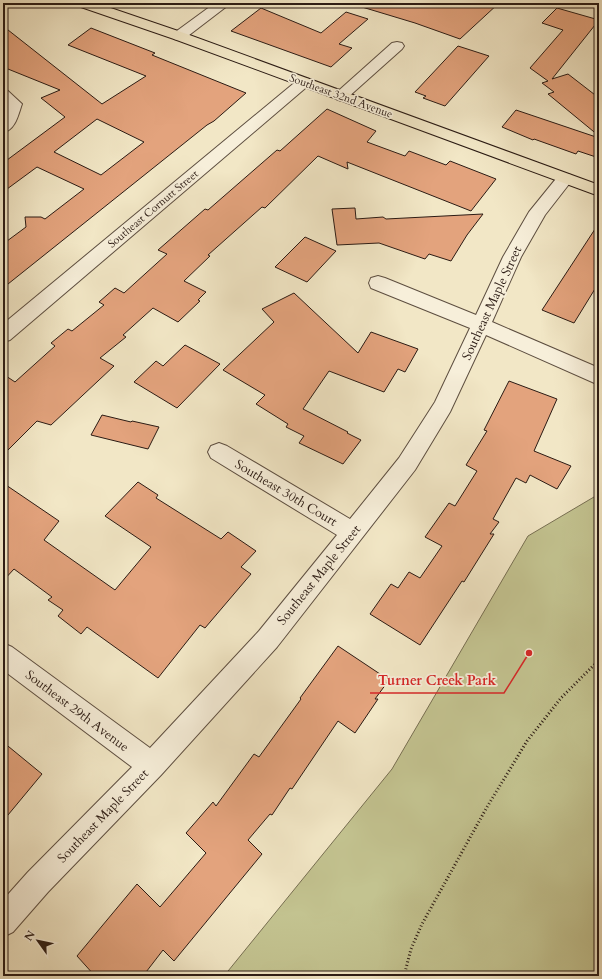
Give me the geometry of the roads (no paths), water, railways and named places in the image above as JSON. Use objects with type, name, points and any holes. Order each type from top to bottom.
[{"type":"main road","name":"Southeast 32nd Avenue","points":[[83,3],[179,36],[599,191]]},
{"type":"street","points":[[179,36],[224,3]]},
{"type":"street","points":[[341,96],[397,46]]},
{"type":"street","name":"Southeast Cornutt Street","points":[[3,336],[304,82]]},
{"type":"street","points":[[3,94],[14,104],[9,121],[3,128]]},
{"type":"street","name":"Southeast Maple Street","points":[[3,922],[38,882],[152,766],[268,639],[407,464],[443,406],[512,257],[538,212],[565,179]]},
{"type":"street","points":[[378,283],[481,325],[599,377]]},
{"type":"street","name":"Southeast 30th Court","points":[[219,452],[353,533]]},
{"type":"street","name":"Southeast 29th Avenue","points":[[3,655],[152,766]]},
{"type":"place","name":"Turner Creek Park","points":[[529,653]]}]
